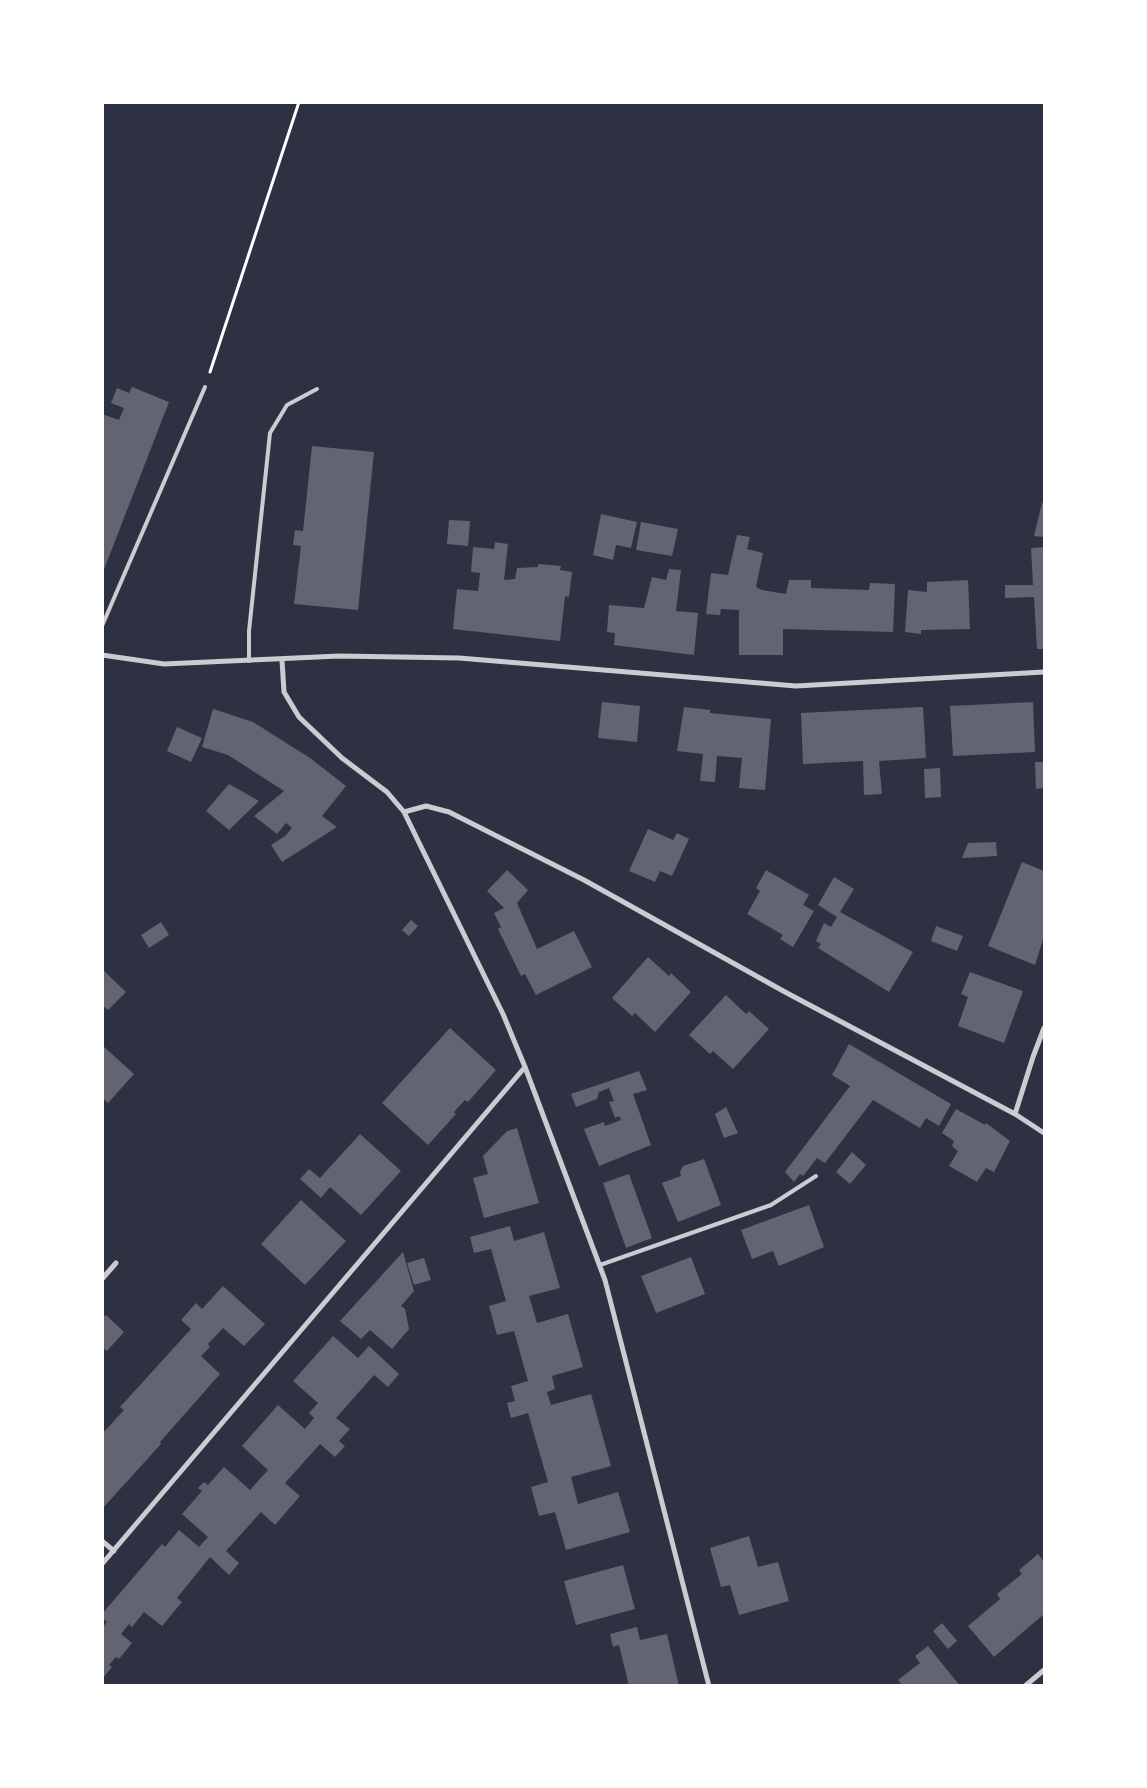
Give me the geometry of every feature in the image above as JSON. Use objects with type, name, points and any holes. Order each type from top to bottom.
[{"type":"street","points":[[102,654],[164,664],[339,656],[459,658],[796,686],[1044,672]]},
{"type":"street","points":[[282,660],[284,692],[298,717],[342,758],[387,792],[404,812],[503,1014],[525,1067],[605,1280],[709,1686]]},
{"type":"street","points":[[404,812],[426,806],[449,812],[584,880],[785,992],[1015,1114],[1044,1133]]},
{"type":"street","points":[[1015,1114],[1044,1028]]},
{"type":"street","points":[[102,1564],[525,1067]]},
{"type":"street","points":[[102,1279],[116,1263]]},
{"type":"street","points":[[102,1541],[114,1551]]},
{"type":"street","points":[[1025,1686],[1044,1670]]},
{"type":"lane","points":[[102,626],[205,387]]},
{"type":"lane","points":[[249,661],[249,631],[270,433],[287,405],[317,389]]},
{"type":"lane","points":[[600,1265],[771,1205],[816,1176]]},
{"type":"path","points":[[205,387],[299,102]]},
{"type":"building","points":[[132,387],[169,402],[103,572],[102,414],[119,420],[124,408],[111,403],[117,388],[129,393]]},
{"type":"building","points":[[312,446],[374,452],[358,610],[294,604],[301,546],[293,545],[295,530],[303,531]]},
{"type":"building","points":[[1042,503],[1044,503],[1044,537],[1034,536]]},
{"type":"building","points":[[601,514],[637,522],[631,548],[616,545],[613,560],[593,555]]},
{"type":"building","points":[[449,520],[470,521],[468,546],[447,544]]},
{"type":"building","points":[[641,522],[678,529],[672,556],[636,550]]},
{"type":"building","points":[[737,535],[750,537],[747,549],[763,553],[756,587],[762,590],[786,594],[789,580],[811,580],[811,588],[869,590],[870,583],[895,584],[893,632],[783,629],[783,655],[739,655],[739,610],[721,609],[720,615],[706,614],[711,573],[728,575]]},
{"type":"building","points":[[495,542],[508,544],[504,580],[515,579],[517,568],[538,567],[538,564],[561,566],[560,570],[572,572],[569,597],[565,596],[560,641],[453,629],[457,589],[478,591],[480,573],[471,572],[473,547],[494,549]]},
{"type":"building","points":[[1044,547],[1044,649],[1037,649],[1034,597],[1005,598],[1005,585],[1033,585],[1031,548]]},
{"type":"building","points":[[669,569],[681,570],[676,611],[698,613],[694,655],[614,645],[615,633],[607,632],[609,605],[644,608],[652,577],[666,580]]},
{"type":"building","points":[[968,580],[970,629],[921,630],[921,634],[905,632],[908,590],[927,592],[927,582]]},
{"type":"building","points":[[602,702],[640,706],[637,742],[598,738]]},
{"type":"building","points":[[1033,702],[1035,752],[953,756],[950,706]]},
{"type":"building","points":[[684,707],[710,710],[710,713],[771,719],[765,790],[739,788],[742,758],[717,756],[715,782],[700,781],[703,754],[677,751]]},
{"type":"building","points":[[923,707],[926,758],[879,761],[882,794],[864,795],[863,761],[803,764],[801,713]]},
{"type":"building","points":[[213,709],[253,722],[310,758],[346,786],[322,816],[337,827],[282,862],[271,845],[285,836],[292,828],[286,823],[277,834],[254,816],[284,791],[228,755],[202,747]]},
{"type":"building","points":[[177,727],[202,738],[191,762],[167,751]]},
{"type":"building","points":[[1035,762],[1044,762],[1044,788],[1036,789]]},
{"type":"building","points":[[940,768],[941,797],[925,798],[924,769]]},
{"type":"building","points":[[229,784],[259,801],[229,830],[206,811]]},
{"type":"building","points":[[648,829],[673,840],[677,833],[689,839],[672,876],[660,871],[655,882],[629,871]]},
{"type":"building","points":[[996,842],[997,856],[962,858],[968,843]]},
{"type":"building","points":[[1022,862],[1044,871],[1044,936],[1035,965],[988,946]]},
{"type":"building","points":[[507,870],[528,890],[517,903],[537,949],[574,931],[592,967],[536,995],[525,974],[521,976],[498,929],[501,927],[494,913],[504,908],[487,891]]},
{"type":"building","points":[[766,870],[809,895],[803,905],[814,911],[793,947],[780,939],[783,935],[747,914],[760,891],[756,888]]},
{"type":"building","points":[[834,877],[854,889],[840,912],[913,952],[889,992],[818,948],[821,944],[816,941],[824,923],[831,927],[837,917],[818,905]]},
{"type":"building","points":[[411,920],[418,926],[409,936],[402,930]]},
{"type":"building","points":[[161,922],[169,935],[149,948],[141,935]]},
{"type":"building","points":[[936,926],[963,936],[957,951],[931,941]]},
{"type":"building","points":[[648,957],[669,976],[671,973],[691,992],[655,1032],[635,1013],[632,1016],[612,998]]},
{"type":"building","points":[[102,969],[126,992],[108,1010],[102,1005]]},
{"type":"building","points":[[970,972],[1023,991],[1004,1043],[958,1026],[968,997],[961,994]]},
{"type":"building","points":[[726,995],[746,1014],[749,1011],[769,1029],[733,1069],[713,1051],[710,1054],[689,1035]]},
{"type":"building","points":[[450,1028],[496,1070],[468,1102],[465,1100],[454,1112],[456,1114],[428,1145],[382,1103]]},
{"type":"building","points":[[849,1044],[951,1104],[939,1126],[926,1118],[920,1128],[873,1100],[825,1163],[817,1158],[803,1176],[800,1174],[794,1182],[785,1172],[850,1086],[832,1075]]},
{"type":"building","points":[[102,1045],[134,1074],[108,1103],[102,1098]]},
{"type":"building","points":[[639,1071],[647,1090],[633,1094],[651,1145],[599,1166],[584,1129],[604,1122],[605,1126],[621,1120],[619,1116],[615,1118],[609,1102],[614,1101],[609,1088],[599,1092],[597,1099],[576,1107],[571,1094]]},
{"type":"building","points":[[726,1107],[738,1133],[724,1138],[715,1114]]},
{"type":"building","points":[[956,1109],[985,1125],[986,1123],[1010,1141],[994,1172],[986,1168],[977,1182],[949,1166],[958,1151],[952,1146],[954,1141],[942,1133]]},
{"type":"building","points":[[517,1128],[539,1203],[484,1218],[473,1178],[488,1174],[483,1156],[507,1131]]},
{"type":"building","points":[[360,1134],[401,1171],[361,1215],[330,1187],[321,1198],[300,1179],[309,1169],[320,1178]]},
{"type":"building","points":[[852,1152],[866,1165],[850,1184],[836,1172]]},
{"type":"building","points":[[704,1159],[721,1205],[678,1222],[662,1183],[681,1176],[680,1172],[683,1166]]},
{"type":"building","points":[[629,1174],[652,1238],[626,1248],[603,1183]]},
{"type":"building","points":[[301,1200],[346,1241],[305,1285],[261,1244]]},
{"type":"building","points":[[809,1205],[824,1247],[779,1266],[773,1251],[752,1259],[741,1230]]},
{"type":"building","points":[[510,1226],[514,1241],[544,1232],[560,1288],[529,1296],[537,1323],[568,1314],[583,1367],[552,1376],[555,1389],[547,1392],[551,1405],[591,1394],[611,1466],[571,1477],[578,1504],[618,1492],[630,1532],[566,1550],[555,1512],[539,1516],[531,1487],[548,1482],[528,1413],[511,1418],[507,1403],[515,1401],[511,1386],[528,1381],[514,1331],[497,1335],[489,1306],[506,1301],[491,1249],[474,1253],[470,1237]]},
{"type":"building","points":[[403,1252],[414,1291],[401,1306],[405,1309],[409,1329],[392,1349],[370,1330],[361,1339],[340,1321]]},
{"type":"building","points":[[691,1257],[705,1294],[656,1313],[641,1276]]},
{"type":"building","points":[[424,1258],[431,1280],[414,1285],[407,1263]]},
{"type":"building","points":[[223,1286],[265,1324],[244,1346],[223,1328],[208,1344],[210,1347],[201,1356],[220,1374],[160,1442],[161,1444],[102,1509],[102,1434],[124,1410],[120,1407],[191,1329],[181,1320],[196,1303],[202,1309]]},
{"type":"building","points":[[106,1315],[124,1332],[107,1351],[102,1347],[102,1318]]},
{"type":"building","points":[[333,1336],[358,1358],[369,1346],[399,1374],[388,1387],[374,1375],[336,1418],[350,1429],[339,1441],[345,1446],[335,1457],[320,1444],[285,1483],[300,1496],[275,1525],[261,1512],[226,1551],[239,1563],[229,1575],[210,1557],[177,1598],[182,1602],[162,1626],[144,1612],[132,1627],[129,1624],[121,1634],[132,1643],[119,1659],[116,1657],[109,1665],[112,1667],[102,1679],[102,1628],[107,1622],[102,1618],[102,1614],[162,1544],[165,1547],[179,1530],[199,1547],[208,1537],[182,1514],[202,1491],[198,1488],[204,1482],[208,1485],[224,1467],[250,1490],[268,1470],[242,1446],[278,1405],[305,1429],[314,1418],[309,1413],[318,1403],[293,1381]]},
{"type":"building","points":[[749,1536],[758,1567],[778,1562],[789,1601],[739,1615],[730,1585],[721,1587],[710,1548]]},
{"type":"building","points":[[1038,1554],[1044,1562],[1044,1614],[994,1657],[968,1626],[1000,1599],[997,1594],[1022,1574],[1019,1570]]},
{"type":"building","points":[[623,1565],[635,1609],[576,1625],[564,1581]]},
{"type":"building","points":[[942,1623],[957,1641],[948,1649],[933,1631]]},
{"type":"building","points":[[637,1627],[640,1640],[667,1634],[679,1686],[629,1686],[619,1645],[613,1647],[610,1634]]},
{"type":"building","points":[[928,1646],[960,1686],[903,1686],[898,1680],[920,1663],[915,1656]]}]
